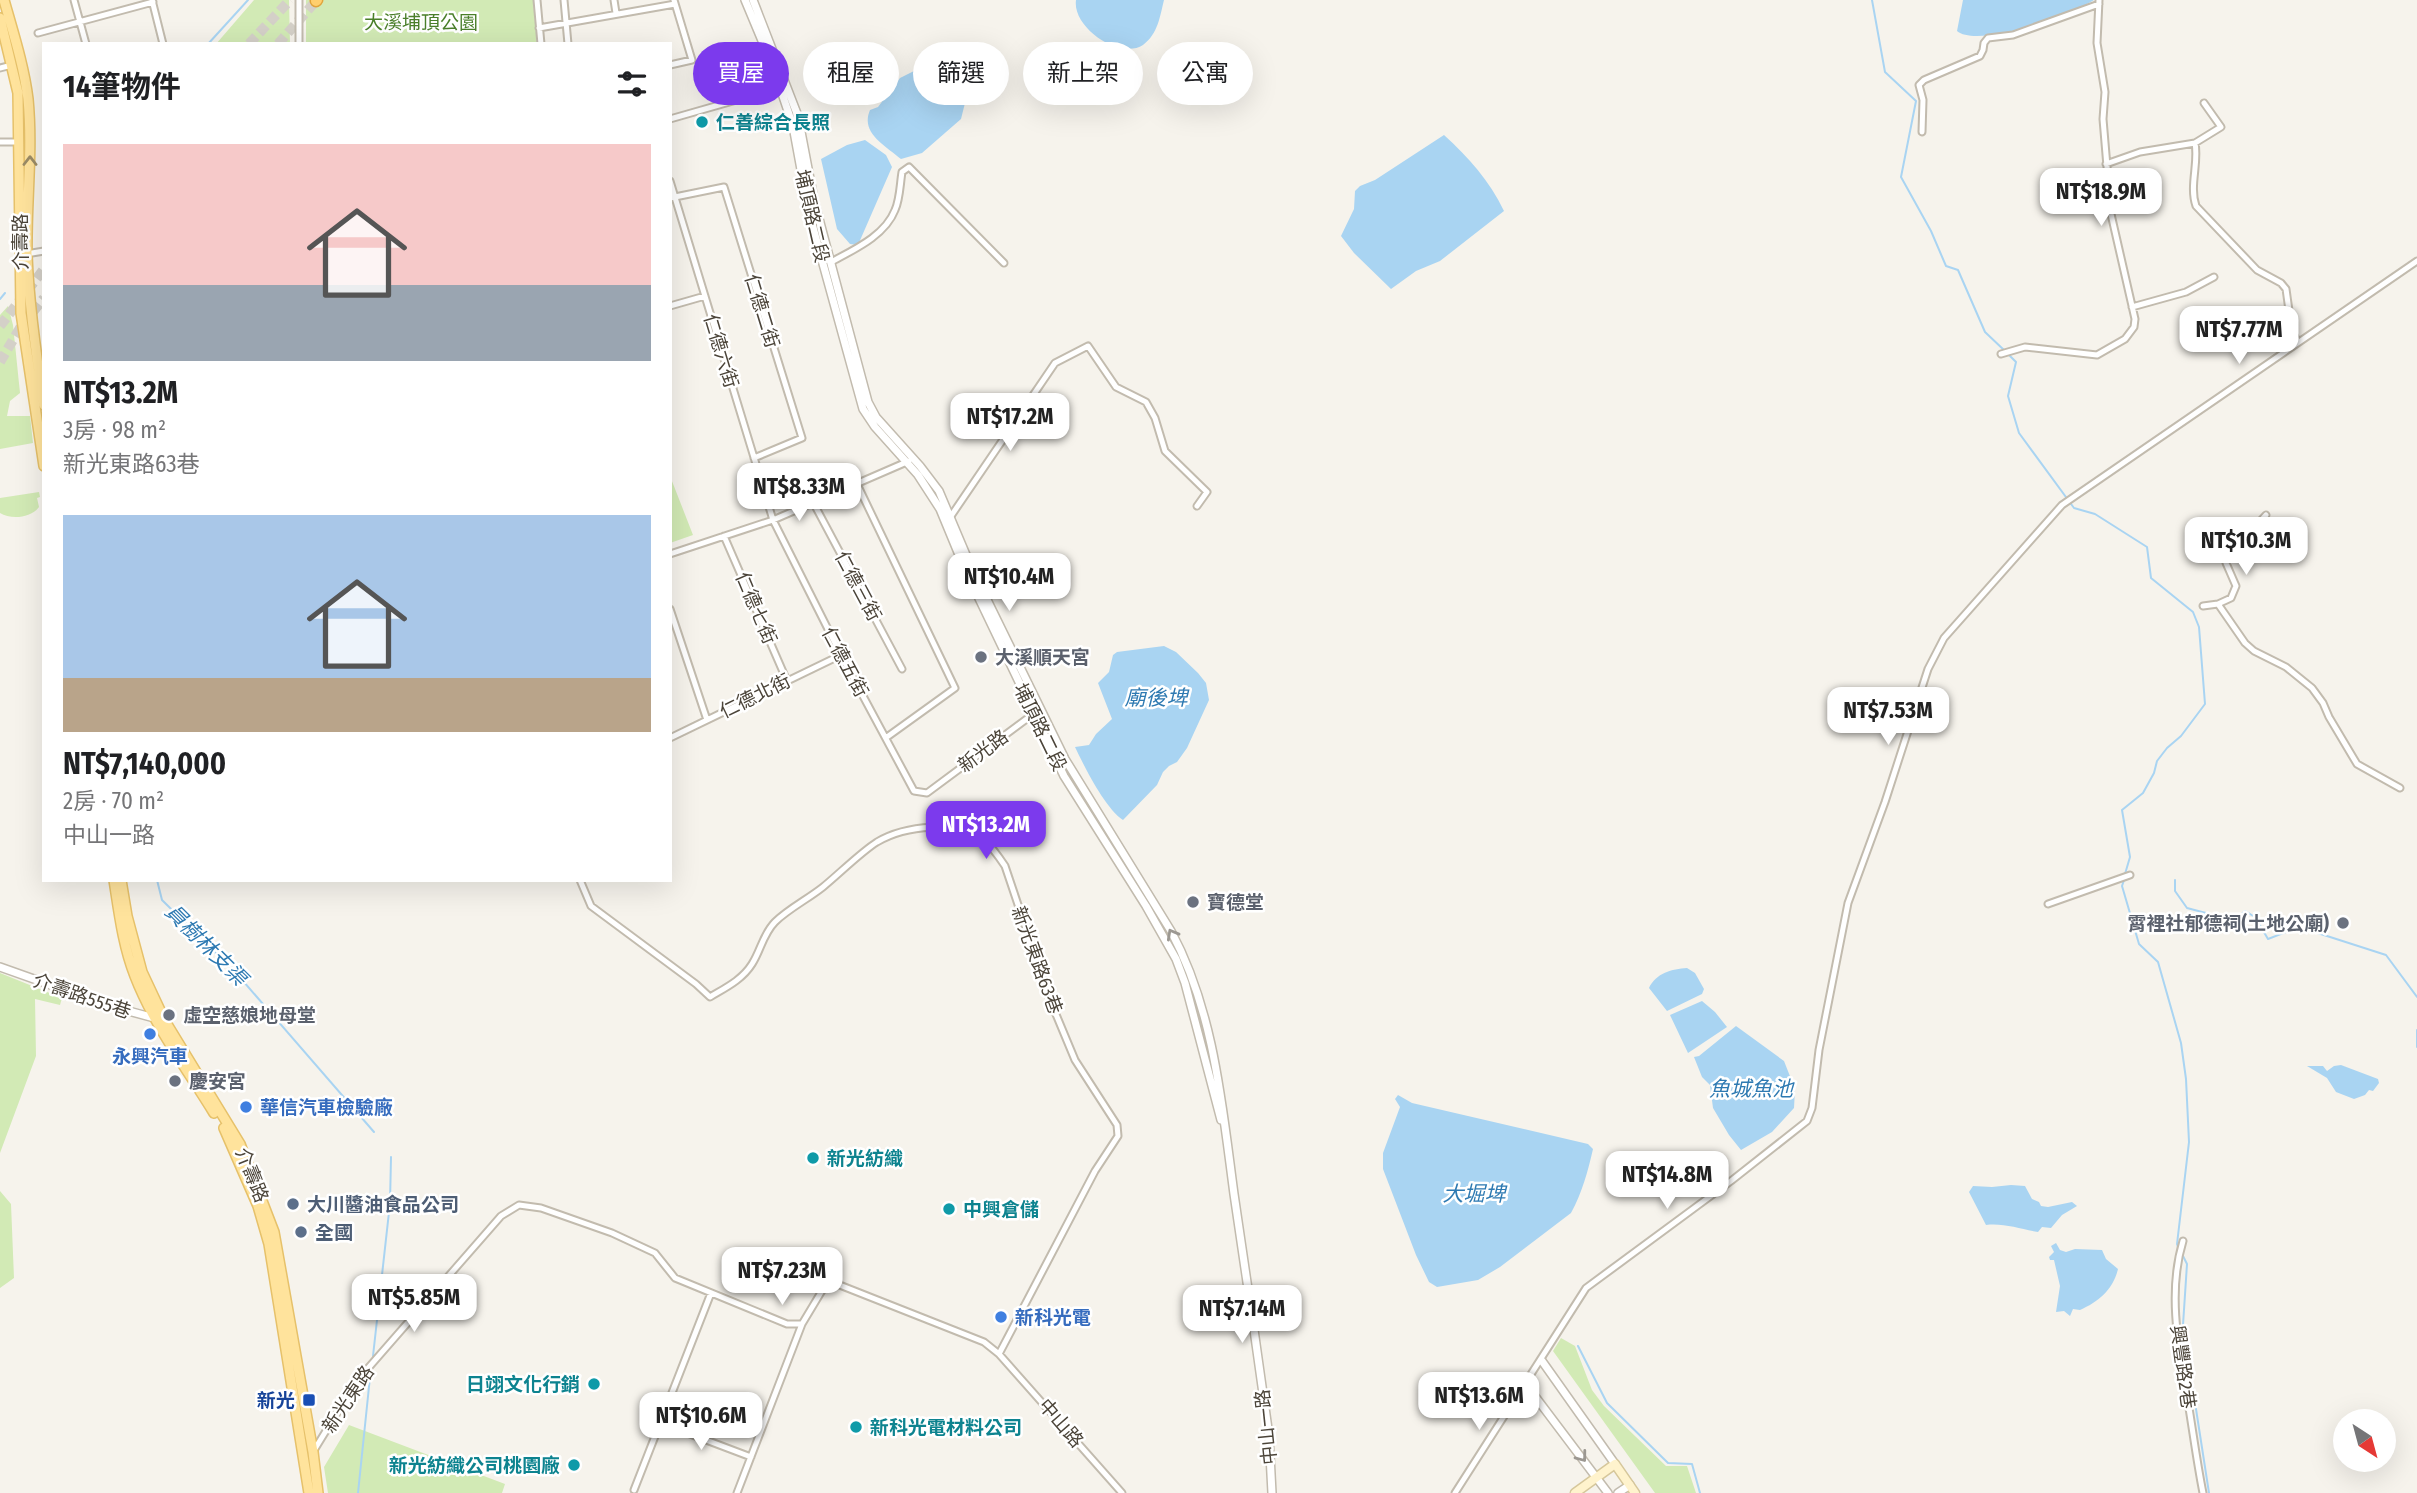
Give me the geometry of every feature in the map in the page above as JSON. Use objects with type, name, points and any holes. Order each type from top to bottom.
[{"type":"main road","name":"介壽路","points":[[4,0],[28,99],[30,159],[21,313],[42,453]]},
{"type":"main road","name":"介壽路","points":[[0,18],[18,93],[23,254],[42,392]]},
{"type":"main road","name":"介壽路","points":[[114,882],[123,934],[135,976],[155,1019],[228,1135],[258,1206],[269,1244],[318,1493]]},
{"type":"main road","name":"介壽路","points":[[121,882],[142,972],[165,1021],[240,1144],[271,1222],[308,1452],[309,1493]]},
{"type":"main road","points":[[1575,1493],[1615,1464],[1632,1489]]},
{"type":"street","points":[[74,0],[85,42]]},
{"type":"street","points":[[299,0],[299,42]]},
{"type":"street","points":[[537,0],[541,42]]},
{"type":"street","points":[[564,0],[568,42]]},
{"type":"street","points":[[614,0],[616,13]]},
{"type":"street","name":"埔頂路二段","points":[[745,0],[763,42]]},
{"type":"street","name":"埔頂路二段","points":[[753,0],[767,42]]},
{"type":"street","points":[[38,33],[153,1],[163,42]]},
{"type":"street","points":[[540,28],[675,2],[692,60],[672,65]]},
{"type":"street","points":[[1922,132],[1923,100],[1919,85],[1924,80],[1980,56],[1988,38],[2013,35],[2099,2],[2097,43],[2105,92],[2102,119],[2111,214],[2135,319],[2131,333],[2097,355],[2025,347],[2001,354]]},
{"type":"street","points":[[0,68],[12,65]]},
{"type":"street","name":"埔頂路二段","points":[[789,99],[798,116],[814,200],[868,402],[948,517],[964,567],[1037,711],[1064,776],[1176,959],[1227,1141],[1234,1194]]},
{"type":"street","points":[[2106,164],[2140,152],[2195,143],[2221,127],[2204,103]]},
{"type":"street","points":[[672,118],[719,105]]},
{"type":"street","name":"埔頂路二段","points":[[788,105],[808,213],[856,392],[875,427],[910,461]]},
{"type":"street","points":[[0,142],[20,142]]},
{"type":"street","points":[[2195,143],[2197,154],[2193,198],[2196,206],[2258,270],[2286,289],[2292,332],[2298,342]]},
{"type":"street","points":[[831,262],[861,246],[887,222],[895,210],[902,172],[909,167],[1004,263]]},
{"type":"street","name":"仁德二街","points":[[672,197],[724,187],[802,438],[754,458]]},
{"type":"street","name":"仁德六街","points":[[672,197],[773,520]]},
{"type":"street","points":[[23,254],[42,251]]},
{"type":"street","points":[[1455,1493],[1542,1361],[1580,1296],[1594,1280],[1731,1181],[1807,1121],[1812,1108],[1819,1050],[1848,903],[1934,654],[1963,615],[2064,503],[2417,261]]},
{"type":"street","points":[[2132,307],[2186,292],[2214,277]]},
{"type":"street","points":[[672,305],[705,296]]},
{"type":"street","points":[[948,517],[1055,363],[1088,346],[1116,387],[1146,402],[1155,418],[1165,451],[1207,492],[1197,506]]},
{"type":"street","points":[[672,553],[773,520],[910,461]]},
{"type":"street","points":[[857,484],[955,688],[887,737]]},
{"type":"street","name":"仁德三街","points":[[813,502],[902,669]]},
{"type":"street","points":[[2203,606],[2218,604],[2231,597],[2236,586],[2226,563],[2266,515]]},
{"type":"street","name":"仁德五街","points":[[773,520],[914,790],[927,793]]},
{"type":"street","name":"仁德七街","points":[[724,536],[787,681]]},
{"type":"street","points":[[2218,604],[2245,643],[2254,651],[2286,667],[2312,688],[2357,764],[2400,788]]},
{"type":"street","points":[[672,615],[707,720]]},
{"type":"street","name":"仁德北街","points":[[672,737],[841,654]]},
{"type":"street","name":"新光路","points":[[927,793],[1037,711]]},
{"type":"street","name":"新光東路63巷","points":[[581,882],[591,906],[710,997],[736,982],[752,964],[765,934],[776,921],[877,843],[914,829],[946,828],[985,840],[1005,866],[1050,1000],[1075,1060],[1116,1125],[1118,1136],[1095,1171],[999,1354]]},
{"type":"street","points":[[2048,904],[2130,875]]},
{"type":"street","name":"介壽路555巷","points":[[0,967],[110,1006],[165,1021]]},
{"type":"street","name":"中山一路","points":[[1234,1194],[1269,1436],[1272,1493]]},
{"type":"street","name":"新光東路","points":[[308,1452],[356,1382],[501,1216],[519,1205],[541,1208],[612,1233],[655,1253],[675,1278],[711,1293]]},
{"type":"street","name":"興豐路2巷","points":[[2183,1241],[2177,1271],[2176,1312],[2180,1356],[2203,1493]]},
{"type":"street","name":"中山路","points":[[802,1324],[822,1289],[832,1282],[984,1342],[999,1354],[1122,1493]]},
{"type":"street","points":[[634,1490],[711,1293],[787,1324],[802,1324],[737,1493]]},
{"type":"street","points":[[1542,1361],[1615,1464]]},
{"type":"street","points":[[1525,1383],[1608,1493]]},
{"type":"street","points":[[660,1423],[751,1457]]},
{"type":"street","points":[[1618,1493],[1632,1489]]},
{"type":"green space","points":[[254,0],[289,0],[290,42],[218,42]]},
{"type":"green space","name":"大溪埔頂公園","points":[[306,0],[533,0],[537,42],[306,42]]},
{"type":"green space","points":[[8,306],[13,325],[20,393],[10,401],[7,416],[30,416],[33,443],[0,449],[0,315]]},
{"type":"green space","points":[[672,481],[693,535],[672,542]]},
{"type":"green space","points":[[39,492],[39,507],[31,514],[15,517],[0,513],[0,498]]},
{"type":"green space","points":[[0,973],[62,998],[60,1005],[35,999],[36,1056],[0,1153]]},
{"type":"green space","points":[[0,1191],[11,1204],[14,1278],[0,1288]]},
{"type":"green space","points":[[1561,1338],[1575,1346],[1592,1390],[1604,1406],[1666,1466],[1687,1466],[1696,1493],[1655,1493],[1553,1351]]},
{"type":"green space","points":[[349,1425],[505,1484],[502,1493],[328,1493],[324,1467]]},
{"type":"water","points":[[1076,0],[1164,0],[1158,24],[1143,45],[1143,42],[1105,42],[1099,39],[1089,30],[1077,11]]},
{"type":"water","points":[[1963,0],[2094,0],[2047,21],[1984,36],[1957,31]]},
{"type":"water","points":[[913,72],[913,105],[964,105],[961,119],[922,153],[901,159],[876,138],[868,125],[870,110],[880,105],[899,105],[900,78]]},
{"type":"water","points":[[1444,135],[1478,170],[1504,211],[1440,261],[1416,271],[1391,289],[1354,253],[1341,236],[1354,209],[1355,191]]},
{"type":"water","points":[[865,140],[886,155],[892,167],[858,245],[850,244],[837,229],[821,159],[847,145]]},
{"type":"water","name":"廟後埤","points":[[1164,646],[1176,652],[1198,673],[1206,683],[1209,700],[1187,748],[1177,762],[1163,772],[1157,785],[1123,820],[1103,797],[1075,747],[1089,745],[1112,719],[1098,683],[1109,672],[1113,655],[1117,652]]},
{"type":"water","points":[[1687,968],[1695,973],[1704,989],[1702,994],[1667,1011],[1649,988],[1665,973]]},
{"type":"water","points":[[1702,1001],[1727,1027],[1688,1053],[1670,1015]]},
{"type":"water","name":"魚城魚池","points":[[1736,1026],[1784,1061],[1795,1089],[1794,1108],[1772,1132],[1741,1150],[1713,1108],[1710,1085],[1702,1077],[1694,1057],[1699,1056]]},
{"type":"water","points":[[2341,1065],[2378,1079],[2379,1083],[2373,1091],[2369,1090],[2365,1095],[2354,1099],[2336,1092],[2327,1078],[2307,1066],[2323,1066],[2327,1071]]},
{"type":"water","name":"大堀埤","points":[[1398,1095],[1412,1103],[1588,1144],[1593,1149],[1571,1213],[1500,1267],[1478,1280],[1437,1287],[1429,1282],[1383,1169],[1383,1153],[1400,1107],[1395,1099]]},
{"type":"water","points":[[1973,1186],[2025,1186],[2032,1199],[2041,1206],[2072,1202],[2077,1206],[2062,1215],[2051,1228],[2042,1227],[2038,1232],[1986,1225],[1969,1192]]},
{"type":"water","points":[[2056,1243],[2060,1250],[2066,1252],[2075,1249],[2102,1250],[2106,1259],[2118,1269],[2104,1294],[2080,1310],[2073,1309],[2070,1316],[2064,1311],[2056,1312],[2060,1286],[2054,1260],[2049,1257],[2054,1252],[2051,1246]]},
{"type":"waterway","points":[[210,42],[248,0]]},
{"type":"waterway","points":[[1872,0],[1885,72],[1916,101],[1901,177],[1931,231],[1946,266],[1958,270],[1985,332],[2005,351]]},
{"type":"waterway","points":[[0,299],[5,293]]},
{"type":"waterway","points":[[2009,355],[2016,362],[2008,396],[2019,433],[2074,508],[2095,514],[2147,547],[2151,578],[2193,612],[2199,627],[2205,704],[2181,736],[2157,761],[2143,793],[2122,810],[2130,857],[2125,874]]},
{"type":"waterway","points":[[2124,880],[2122,886],[2139,944],[2158,962],[2181,1043],[2189,1142],[2178,1247]]},
{"type":"waterway","points":[[2175,880],[2175,891],[2187,908],[2221,917],[2229,926],[2245,911],[2255,917],[2268,939],[2299,927],[2386,955],[2417,997]]},
{"type":"waterway","name":"員樹林支渠","points":[[158,882],[162,900],[237,974],[374,1132]]},
{"type":"waterway","points":[[2417,1030],[2417,1047]]},
{"type":"waterway","name":"員樹林支渠","points":[[373,1356],[390,1203],[391,1157]]},
{"type":"waterway","points":[[2183,1256],[2187,1264],[2183,1325],[2209,1493]]},
{"type":"waterway","points":[[1578,1346],[1607,1403],[1668,1463],[1692,1464],[1700,1493]]},
{"type":"waterway","name":"員樹林支渠","points":[[358,1493],[370,1377]]},
{"type":"tunnel","points":[[251,42],[290,0]]},
{"type":"tunnel","points":[[280,42],[316,1]]},
{"type":"tunnel","points":[[0,326],[42,272]]},
{"type":"tunnel","points":[[0,362],[20,328],[42,300]]},
{"type":"place","name":"仁善綜合長照","points":[[702,122]]},
{"type":"place","name":"大溪順天宮","points":[[981,657]]},
{"type":"place","name":"寶德堂","points":[[1193,902]]},
{"type":"place","name":"霄裡社郁德祠(土地公廟)","points":[[2343,923]]},
{"type":"place","name":"虛空慈娘地母堂","points":[[169,1015]]},
{"type":"place","name":"永興汽車","points":[[150,1034]]},
{"type":"place","name":"慶安宮","points":[[175,1081]]},
{"type":"place","name":"華信汽車檢驗廠","points":[[246,1107]]},
{"type":"place","name":"新光紡織","points":[[813,1158]]},
{"type":"place","name":"大川醬油食品公司","points":[[293,1204]]},
{"type":"place","name":"中興倉儲","points":[[949,1209]]},
{"type":"place","name":"全國","points":[[301,1232]]},
{"type":"place","name":"新科光電","points":[[1001,1317]]},
{"type":"place","name":"日翊文化行銷","points":[[594,1384]]},
{"type":"place","name":"新光","points":[[309,1400]]},
{"type":"place","name":"新科光電材料公司","points":[[856,1427]]},
{"type":"place","name":"新光紡織公司桃園廠","points":[[574,1465]]}]
